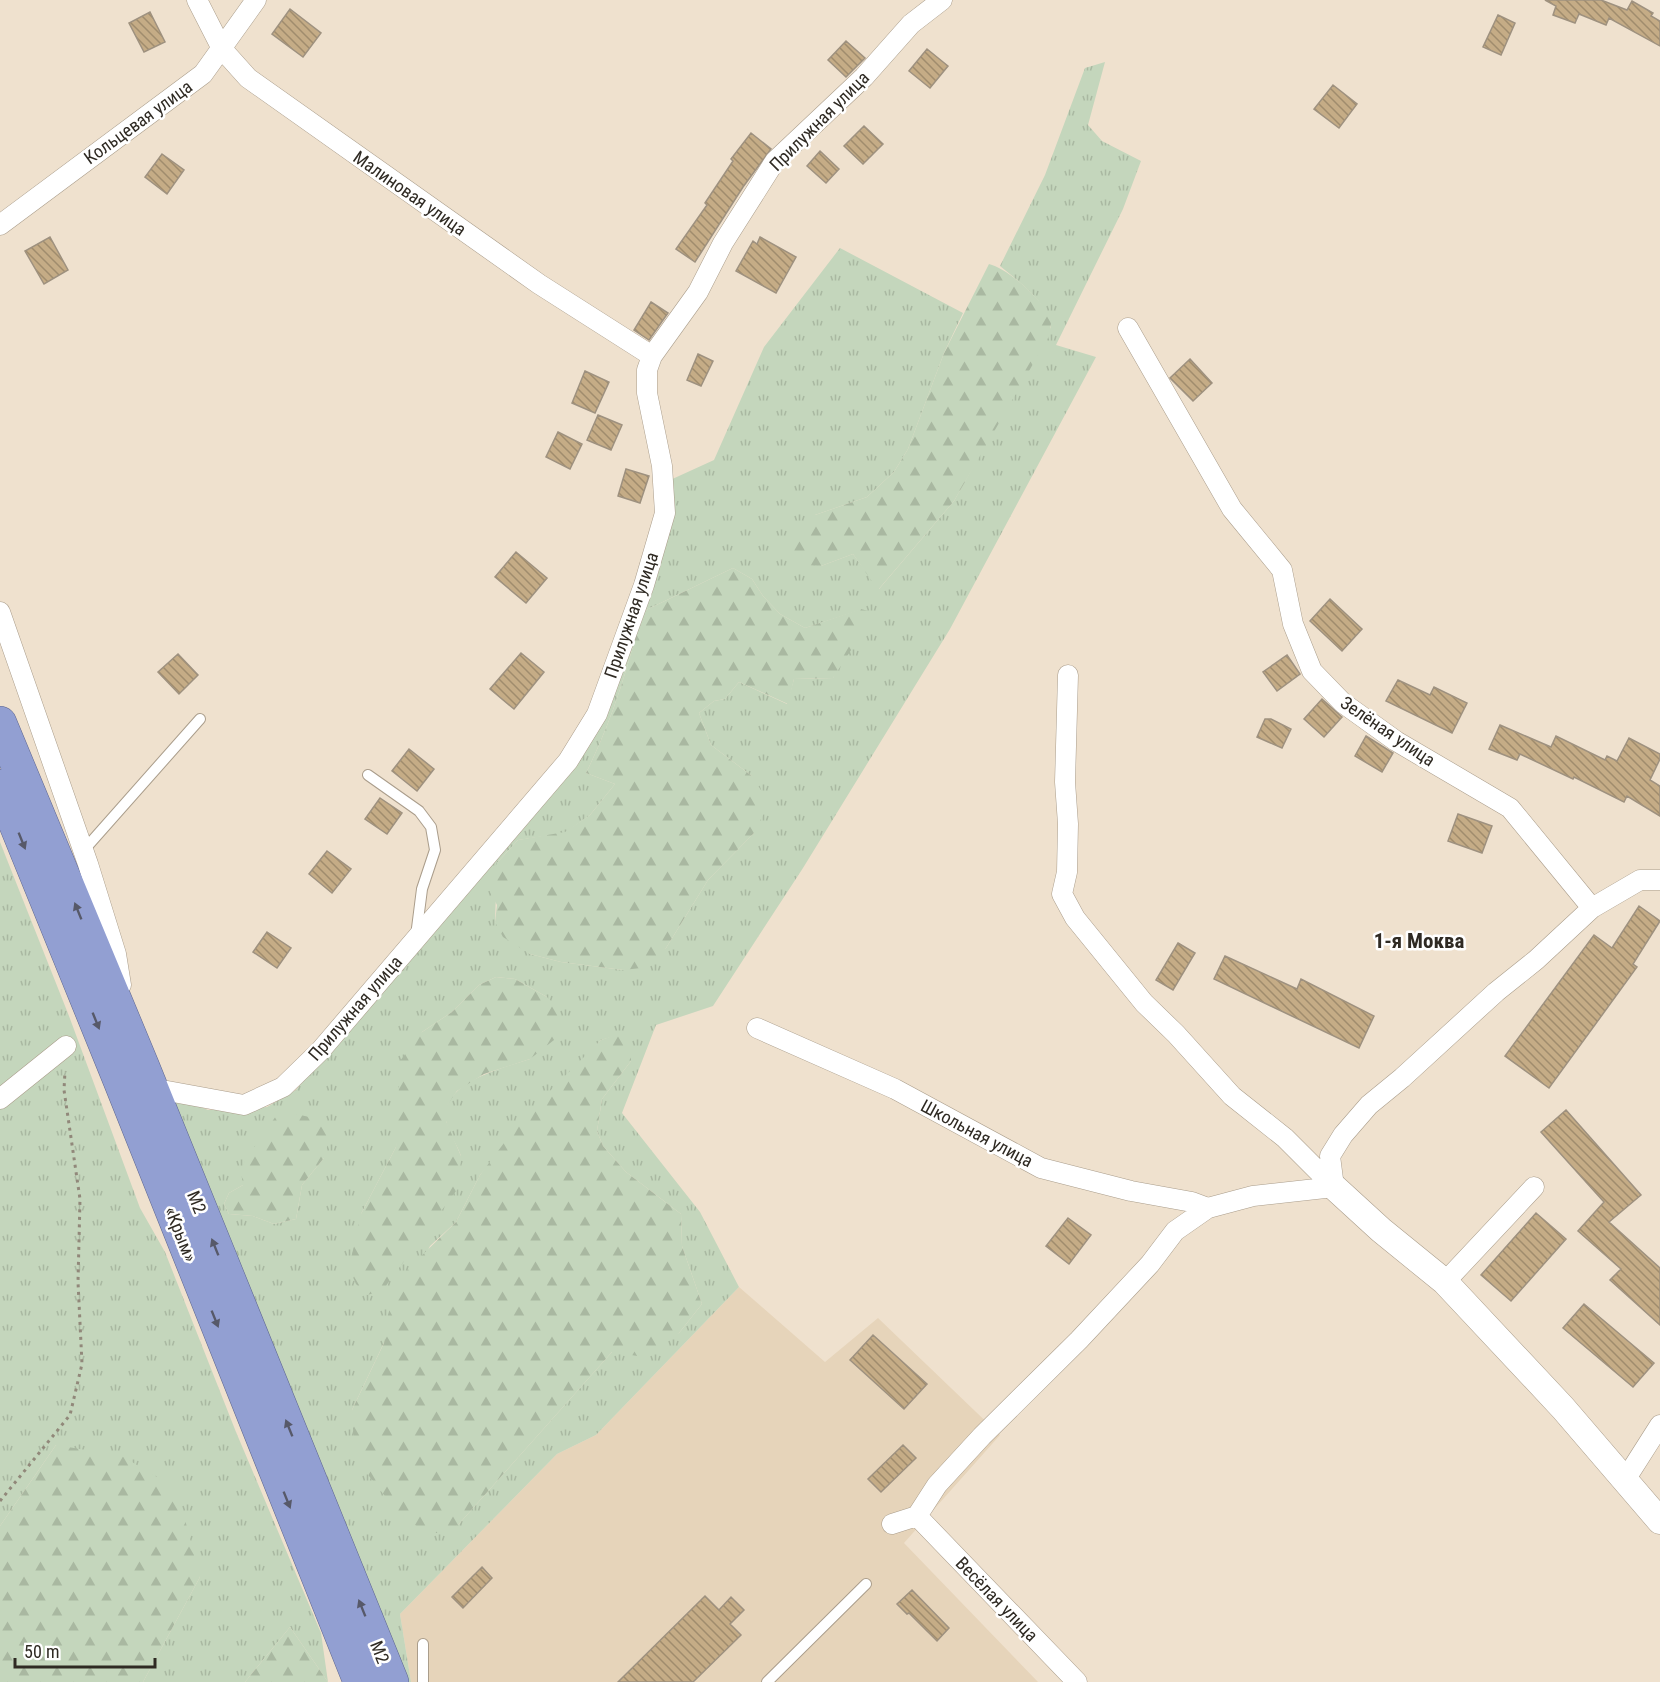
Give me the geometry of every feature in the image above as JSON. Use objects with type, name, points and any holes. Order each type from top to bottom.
[{"type":"highway","name":"М2","points":[[0,723],[123,1019],[392,1682]]},
{"type":"highway","name":"«Крым»","points":[[0,786],[360,1682]]},
{"type":"street","name":"Малиновая улица","points":[[197,0],[222,49],[248,78],[538,284],[652,356]]},
{"type":"street","name":"Кольцевая улица","points":[[0,225],[204,74],[256,0]]},
{"type":"street","name":"Прилужная улица","points":[[151,1088],[244,1105],[283,1087],[320,1051],[568,761],[597,714],[644,585],[665,513],[662,466],[647,393],[647,370],[652,356],[698,292],[723,243],[775,161],[864,77],[911,24],[942,0]]},
{"type":"street","name":"Зелёная улица","points":[[1128,328],[1232,509],[1282,570],[1293,624],[1312,671],[1343,703],[1396,741],[1510,808],[1592,908]]},
{"type":"street","points":[[0,612],[84,850],[116,954],[127,1012],[123,1019]]},
{"type":"street","points":[[1068,675],[1065,782],[1068,836],[1067,872],[1062,894],[1075,918],[1144,1003],[1176,1034],[1232,1096],[1285,1138],[1381,1230],[1445,1282],[1563,1408],[1660,1521]]},
{"type":"street","points":[[1334,1187],[1330,1156],[1343,1135],[1369,1105],[1496,992],[1536,960],[1592,908],[1640,880],[1660,880]]},
{"type":"street","name":"Школьная улица","points":[[757,1028],[895,1089],[1041,1168],[1131,1191],[1192,1202],[1208,1209]]},
{"type":"street","points":[[0,1099],[66,1046]]},
{"type":"street","points":[[892,1524],[917,1516],[937,1485],[1150,1264],[1174,1231],[1208,1209],[1253,1196],[1334,1187]]},
{"type":"street","points":[[1445,1282],[1534,1187]]},
{"type":"street","points":[[1625,1480],[1660,1425]]},
{"type":"street","name":"Весёлая улица","points":[[917,1516],[1077,1682]]},
{"type":"lane","points":[[84,850],[200,719]]},
{"type":"lane","points":[[368,775],[419,811],[431,827],[435,850],[422,889],[415,939]]},
{"type":"lane","points":[[767,1682],[866,1584]]},
{"type":"lane","points":[[423,1644],[423,1682]]},
{"type":"path","points":[[0,1501],[70,1415],[82,1364],[78,1282],[80,1199],[64,1090],[66,1046]]},
{"type":"shaded area","points":[[739,1287],[825,1362],[878,1318],[1000,1435],[904,1543],[1038,1682],[411,1682],[400,1614],[557,1454],[596,1435]]},
{"type":"green space","points":[[1105,62],[1088,125],[1102,141],[1141,161],[1123,209],[1056,345],[1096,357],[950,629],[803,868],[713,1006],[656,1025],[622,1113],[700,1212],[739,1287],[596,1435],[557,1454],[400,1614],[411,1682],[388,1682],[158,1093],[174,1096],[208,1110],[234,1110],[267,1107],[296,1090],[599,716],[668,481],[714,460],[764,347],[840,248],[963,313],[944,353],[908,449],[894,472],[867,497],[815,515],[821,566],[853,554],[879,589],[954,501],[1051,327],[1044,308],[1038,300],[1000,266],[1045,175],[1085,68]],"holes":[[[733,568],[752,579],[763,596],[780,614],[805,628],[860,610],[833,678],[794,679],[787,704],[739,682],[725,699],[714,701],[699,713],[711,745],[752,776],[754,833],[708,880],[666,948],[623,970],[561,962],[530,954],[495,922],[497,863],[518,840],[565,833],[590,815],[615,784],[586,773],[604,734],[618,694],[642,612]],[[496,977],[515,979],[547,997],[530,1059],[475,1079],[462,1087],[452,1097],[446,1108],[446,1121],[461,1156],[361,1214],[396,1147],[422,1032],[452,1012],[479,985]],[[618,1035],[630,1045],[631,1061],[602,1099],[597,1131],[603,1146],[626,1172],[681,1214],[682,1246],[702,1304],[679,1333],[612,1352],[458,1525],[352,1410],[430,1246],[456,1222],[480,1175],[601,1040]],[[324,1158],[302,1185],[296,1219],[274,1224],[253,1216],[229,1214],[224,1204],[229,1193],[243,1185]]]},
{"type":"green space","points":[[989,264],[1014,277],[1031,292],[1045,308],[1051,326],[1048,338],[954,501],[878,590],[853,554],[821,566],[797,565],[790,556],[791,543],[815,515],[867,497],[894,472],[908,449],[944,353]]},
{"type":"green space","points":[[733,568],[752,579],[763,596],[780,614],[805,628],[861,609],[875,613],[833,678],[794,679],[788,704],[739,682],[725,699],[714,701],[699,713],[711,745],[752,776],[769,803],[754,833],[708,880],[666,948],[641,968],[623,970],[561,962],[530,954],[503,937],[495,922],[497,905],[487,886],[497,863],[518,840],[565,832],[590,815],[615,784],[586,773],[604,734],[618,694],[642,612]]},
{"type":"green space","points":[[0,842],[69,1016],[140,1208],[165,1252],[236,1432],[321,1633],[328,1682],[290,1627],[245,1682],[143,1682],[200,1577],[56,1445],[0,1526]]},
{"type":"green space","points":[[496,977],[515,979],[547,997],[559,1009],[562,1026],[554,1040],[530,1059],[484,1074],[457,1091],[448,1104],[446,1121],[461,1156],[459,1187],[382,1291],[367,1295],[356,1284],[349,1268],[361,1214],[396,1147],[400,1061],[422,1032],[452,1012],[479,985]]},
{"type":"green space","points":[[618,1034],[631,1045],[631,1061],[602,1099],[597,1131],[603,1146],[626,1172],[681,1214],[682,1246],[702,1304],[679,1333],[644,1357],[612,1352],[458,1525],[444,1533],[427,1533],[400,1515],[369,1476],[354,1446],[352,1410],[384,1343],[392,1297],[408,1269],[456,1222],[480,1175],[522,1119],[601,1040]]},
{"type":"green space","points":[[291,1113],[314,1118],[330,1136],[324,1158],[302,1185],[296,1219],[274,1224],[253,1216],[229,1214],[224,1204],[229,1193],[243,1185],[241,1172],[245,1160],[276,1116]]},
{"type":"green space","points":[[56,1445],[122,1456],[177,1489],[200,1577],[143,1682],[0,1682],[0,1526]]},
{"type":"green space","points":[[290,1627],[328,1682],[245,1682]]},
{"type":"building","points":[[1545,0],[1601,0],[1627,10],[1632,1],[1653,13],[1651,16],[1660,21],[1660,46],[1609,18],[1606,25],[1579,14],[1575,23],[1553,15],[1556,6]]},
{"type":"building","points":[[290,9],[321,33],[303,57],[272,34]]},
{"type":"building","points":[[150,12],[165,42],[144,52],[129,23]]},
{"type":"building","points":[[1498,15],[1515,23],[1501,55],[1483,47]]},
{"type":"building","points":[[846,41],[865,58],[846,77],[828,60]]},
{"type":"building","points":[[927,49],[948,66],[930,88],[909,71]]},
{"type":"building","points":[[1333,85],[1357,104],[1339,128],[1314,109]]},
{"type":"building","points":[[864,126],[883,144],[863,164],[844,146]]},
{"type":"building","points":[[751,133],[771,149],[743,187],[695,262],[676,249],[707,205],[705,203],[733,161],[731,159]]},
{"type":"building","points":[[820,151],[839,169],[826,183],[807,166]]},
{"type":"building","points":[[162,154],[184,170],[167,194],[145,177]]},
{"type":"building","points":[[50,237],[68,270],[44,284],[25,251]]},
{"type":"building","points":[[760,237],[796,257],[776,293],[736,271],[753,241],[757,244]]},
{"type":"building","points":[[651,302],[668,313],[649,340],[634,330]]},
{"type":"building","points":[[698,354],[713,361],[701,386],[687,380]]},
{"type":"building","points":[[1190,359],[1212,383],[1193,401],[1170,378]]},
{"type":"building","points":[[585,371],[609,382],[595,413],[572,403]]},
{"type":"building","points":[[598,415],[622,425],[611,450],[587,440]]},
{"type":"building","points":[[558,432],[582,444],[570,469],[546,457]]},
{"type":"building","points":[[626,469],[649,476],[640,503],[618,496]]},
{"type":"building","points":[[516,552],[547,578],[526,603],[495,577]]},
{"type":"building","points":[[1330,599],[1362,629],[1342,651],[1310,621]]},
{"type":"building","points":[[521,653],[544,672],[514,709],[490,689]]},
{"type":"building","points":[[178,654],[198,675],[179,694],[158,672]]},
{"type":"building","points":[[1287,655],[1300,674],[1277,691],[1263,672]]},
{"type":"building","points":[[1398,680],[1430,695],[1434,687],[1467,703],[1452,733],[1386,701]]},
{"type":"building","points":[[1322,699],[1342,717],[1324,737],[1304,719]]},
{"type":"building","points":[[1265,719],[1271,719],[1291,729],[1282,748],[1257,737]]},
{"type":"building","points":[[1500,725],[1551,747],[1556,736],[1605,760],[1607,756],[1617,761],[1629,738],[1660,754],[1650,780],[1660,786],[1660,816],[1627,796],[1624,802],[1520,754],[1517,760],[1489,749]]},
{"type":"building","points":[[1366,736],[1393,753],[1382,772],[1355,756]]},
{"type":"building","points":[[409,749],[434,769],[417,791],[392,771]]},
{"type":"building","points":[[380,798],[402,813],[387,834],[365,819]]},
{"type":"building","points":[[1458,814],[1492,826],[1482,853],[1448,841]]},
{"type":"building","points":[[327,851],[351,869],[332,893],[309,874]]},
{"type":"building","points":[[1639,906],[1660,921],[1633,964],[1637,967],[1549,1088],[1505,1056],[1594,935],[1612,948]]},
{"type":"building","points":[[267,932],[291,948],[277,968],[253,952]]},
{"type":"building","points":[[1178,943],[1195,953],[1173,990],[1156,980]]},
{"type":"building","points":[[1225,956],[1297,989],[1301,979],[1374,1016],[1359,1048],[1214,979]]},
{"type":"building","points":[[1566,1110],[1641,1195],[1609,1222],[1660,1268],[1660,1325],[1610,1280],[1621,1269],[1578,1231],[1604,1202],[1541,1132]]},
{"type":"building","points":[[1536,1213],[1566,1239],[1511,1301],[1481,1275]]},
{"type":"building","points":[[1068,1218],[1091,1235],[1069,1264],[1046,1246]]},
{"type":"building","points":[[1584,1304],[1654,1363],[1633,1387],[1563,1328]]},
{"type":"building","points":[[873,1335],[927,1384],[904,1409],[850,1360]]},
{"type":"building","points":[[903,1445],[916,1458],[881,1492],[868,1479]]},
{"type":"building","points":[[482,1567],[492,1578],[463,1608],[452,1597]]},
{"type":"building","points":[[912,1590],[949,1628],[937,1641],[897,1604]]},
{"type":"building","points":[[705,1596],[719,1610],[731,1597],[744,1610],[730,1624],[741,1635],[693,1682],[618,1682]]},
{"type":"district","name":"1-я Моква","points":[[1419,941]]}]
